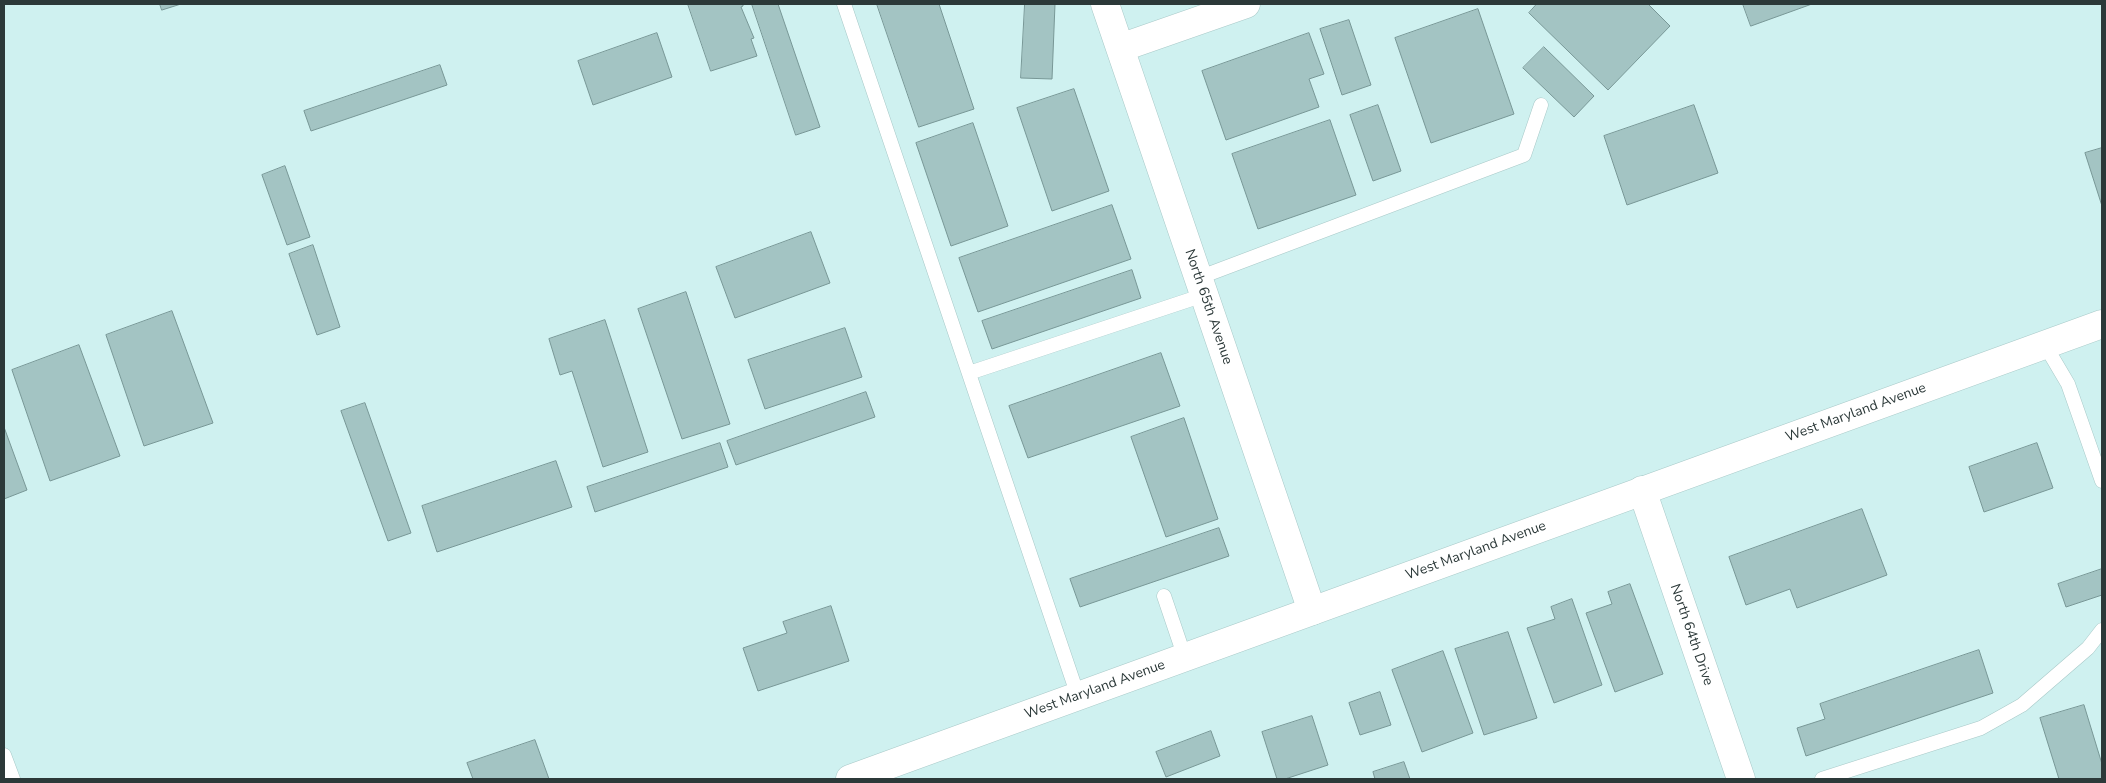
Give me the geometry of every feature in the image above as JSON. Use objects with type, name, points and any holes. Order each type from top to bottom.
[{"type":"street","name":"North 65th Avenue","points":[[1105,4],[1312,611]]},
{"type":"street","points":[[1120,48],[1246,4]]},
{"type":"street","name":"West Maryland Avenue","points":[[850,779],[2102,324]]},
{"type":"street","name":"North 64th Drive","points":[[1642,490],[1741,779]]},
{"type":"lane","points":[[844,4],[1078,696]]},
{"type":"lane","points":[[968,373],[1201,286],[1524,155],[1541,105]]},
{"type":"lane","points":[[2044,345],[2068,384],[2102,481]]},
{"type":"lane","points":[[1164,596],[1185,658]]},
{"type":"lane","points":[[1822,779],[1981,728],[2022,705],[2088,648],[2102,630]]},
{"type":"lane","points":[[4,755],[13,779]]},
{"type":"building","points":[[160,4],[181,4],[162,10]]},
{"type":"building","points":[[688,4],[743,4],[741,7],[754,38],[751,39],[757,56],[711,71]]},
{"type":"building","points":[[752,4],[778,4],[820,127],[796,135]]},
{"type":"building","points":[[877,4],[939,4],[974,109],[919,127]]},
{"type":"building","points":[[1025,4],[1055,4],[1052,79],[1021,78]]},
{"type":"building","points":[[1537,4],[1648,4],[1670,26],[1608,90],[1529,13]]},
{"type":"building","points":[[1743,4],[1812,4],[1751,26]]},
{"type":"building","points":[[1478,9],[1514,114],[1431,143],[1395,38]]},
{"type":"building","points":[[1349,20],[1371,85],[1342,95],[1320,29]]},
{"type":"building","points":[[657,33],[672,77],[593,105],[578,61]]},
{"type":"building","points":[[1309,33],[1324,74],[1309,79],[1319,107],[1226,140],[1202,71]]},
{"type":"building","points":[[1544,47],[1594,96],[1574,117],[1523,68]]},
{"type":"building","points":[[440,65],[447,85],[311,131],[304,111]]},
{"type":"building","points":[[1074,89],[1109,191],[1052,211],[1017,108]]},
{"type":"building","points":[[1378,105],[1401,171],[1373,181],[1350,115]]},
{"type":"building","points":[[1694,105],[1718,173],[1627,205],[1604,136]]},
{"type":"building","points":[[1330,120],[1356,195],[1258,229],[1232,154]]},
{"type":"building","points":[[973,123],[1008,226],[951,246],[916,143]]},
{"type":"building","points":[[2102,148],[2102,206],[2085,153]]},
{"type":"building","points":[[285,166],[310,237],[287,245],[262,175]]},
{"type":"building","points":[[1112,205],[1131,259],[978,312],[959,258]]},
{"type":"building","points":[[811,232],[830,283],[735,318],[716,267]]},
{"type":"building","points":[[313,245],[340,327],[317,335],[289,254]]},
{"type":"building","points":[[1132,270],[1141,298],[992,349],[982,321]]},
{"type":"building","points":[[686,292],[730,424],[682,439],[638,309]]},
{"type":"building","points":[[172,311],[213,423],[144,446],[106,335]]},
{"type":"building","points":[[605,320],[648,452],[603,467],[572,371],[560,375],[549,339]]},
{"type":"building","points":[[845,328],[862,377],[765,409],[748,360]]},
{"type":"building","points":[[79,345],[120,456],[50,481],[12,370]]},
{"type":"building","points":[[1161,353],[1180,406],[1028,458],[1009,406]]},
{"type":"building","points":[[866,392],[875,417],[736,465],[727,441]]},
{"type":"building","points":[[365,403],[411,533],[388,541],[341,411]]},
{"type":"building","points":[[1184,418],[1218,519],[1166,537],[1131,437]]},
{"type":"building","points":[[4,427],[27,490],[4,499]]},
{"type":"building","points":[[720,443],[728,467],[595,512],[587,487]]},
{"type":"building","points":[[2037,443],[2053,488],[1984,512],[1969,467]]},
{"type":"building","points":[[556,461],[572,507],[437,552],[422,506]]},
{"type":"building","points":[[1862,509],[1887,575],[1797,608],[1790,589],[1746,605],[1729,557]]},
{"type":"building","points":[[1219,528],[1229,556],[1080,607],[1070,579]]},
{"type":"building","points":[[2102,569],[2102,595],[2066,607],[2058,584]]},
{"type":"building","points":[[1630,584],[1663,674],[1615,692],[1586,613],[1612,604],[1608,592]]},
{"type":"building","points":[[1572,599],[1602,685],[1554,703],[1527,628],[1555,619],[1551,607]]},
{"type":"building","points":[[831,606],[849,661],[758,691],[743,648],[787,633],[783,622]]},
{"type":"building","points":[[1508,632],[1537,718],[1484,735],[1455,649]]},
{"type":"building","points":[[1979,650],[1993,693],[1806,756],[1797,728],[1825,719],[1820,704]]},
{"type":"building","points":[[1443,651],[1473,733],[1422,752],[1392,670]]},
{"type":"building","points":[[1380,692],[1391,725],[1360,735],[1349,703]]},
{"type":"building","points":[[2084,705],[2102,764],[2102,779],[2059,779],[2040,718]]},
{"type":"building","points":[[1312,716],[1328,765],[1285,779],[1277,779],[1262,732]]},
{"type":"building","points":[[1211,731],[1220,756],[1166,777],[1156,752]]},
{"type":"building","points":[[535,740],[549,779],[473,779],[467,763]]},
{"type":"building","points":[[1404,762],[1410,779],[1375,779],[1373,772]]}]
